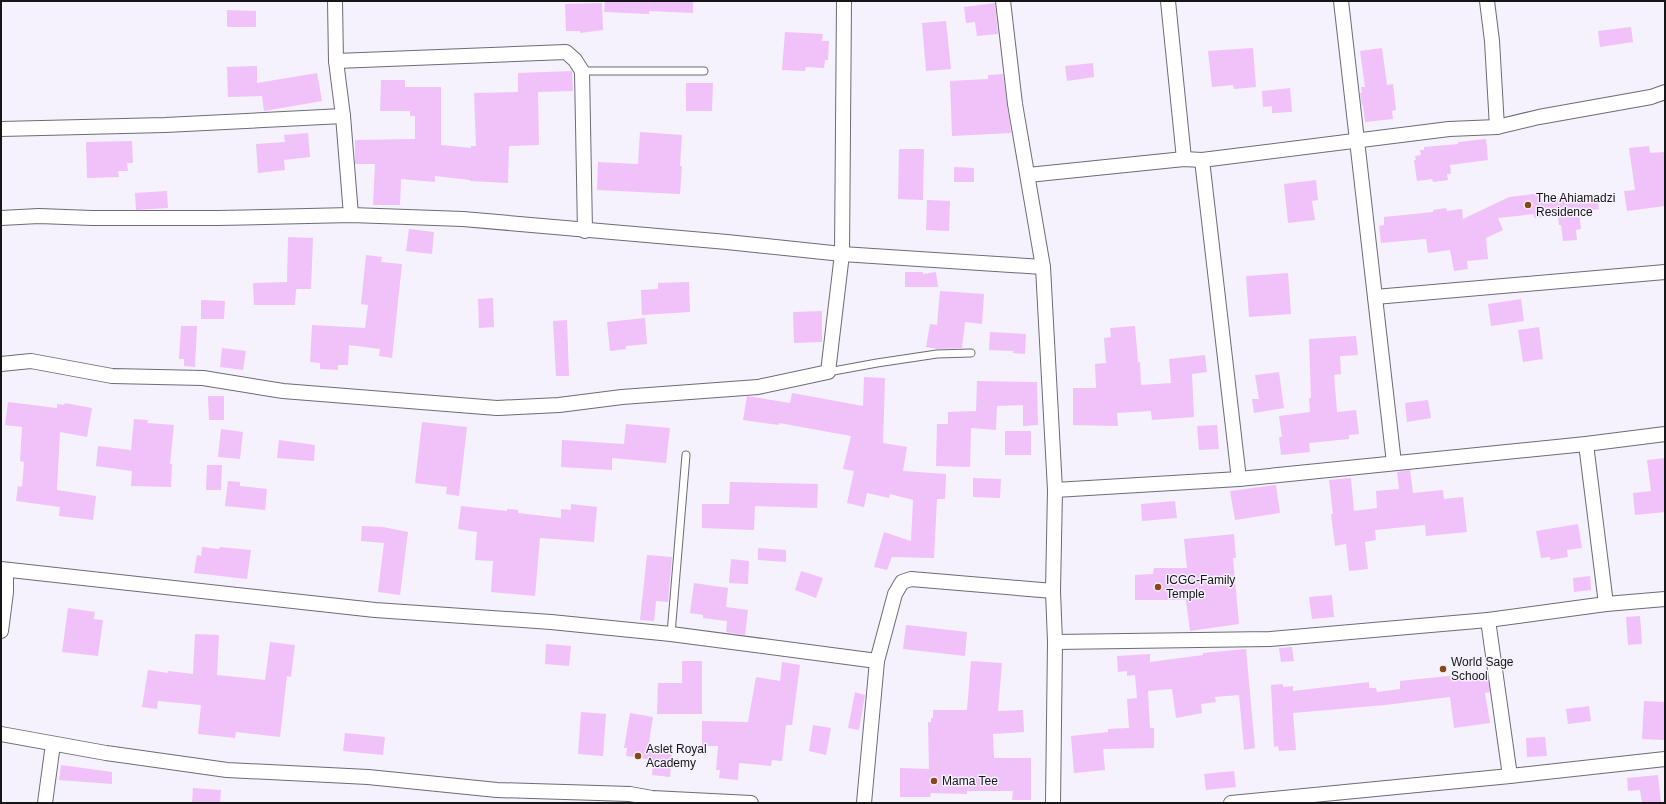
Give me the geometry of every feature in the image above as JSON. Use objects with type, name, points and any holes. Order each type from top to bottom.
[{"type":"street","points":[[335,1],[336,61],[343,116],[351,215]]},
{"type":"street","points":[[1,364],[30,361],[112,376],[203,378],[283,391],[496,408],[559,405],[622,397],[758,387],[828,372],[842,254],[844,1]]},
{"type":"street","points":[[1003,1],[1015,104],[1043,267],[1055,490],[1053,591],[1055,642],[1053,803]]},
{"type":"street","points":[[1168,1],[1184,159]]},
{"type":"street","points":[[1341,1],[1394,463]]},
{"type":"street","points":[[1487,1],[1492,40],[1497,127]]},
{"type":"street","points":[[336,61],[566,52],[575,60],[582,71],[585,231]]},
{"type":"street","points":[[1028,176],[1184,159],[1202,160],[1449,129],[1497,127],[1539,117],[1651,97],[1665,93]]},
{"type":"street","points":[[1,129],[165,125],[343,116]]},
{"type":"street","points":[[1202,160],[1239,478]]},
{"type":"street","points":[[1,218],[39,216],[92,218],[218,218],[351,215],[463,219],[585,231],[727,242],[842,254],[1043,267]]},
{"type":"street","points":[[1375,297],[1665,272]]},
{"type":"street","points":[[1055,490],[1239,478],[1586,444],[1665,434]]},
{"type":"street","points":[[1586,444],[1606,604]]},
{"type":"street","points":[[1,631],[6,592],[3,570],[375,610],[551,622],[671,634],[877,661]]},
{"type":"street","points":[[864,803],[877,661],[895,594],[902,582],[911,579],[1053,591]]},
{"type":"street","points":[[1055,642],[1270,638],[1488,620],[1606,604],[1665,599]]},
{"type":"street","points":[[1488,620],[1510,776]]},
{"type":"street","points":[[1,734],[52,744],[227,770],[368,777],[497,790],[751,803]]},
{"type":"street","points":[[45,803],[52,744]]},
{"type":"street","points":[[1231,803],[1510,776],[1665,759]]},
{"type":"lane","points":[[582,71],[704,71]]},
{"type":"lane","points":[[828,372],[937,354],[971,353]]},
{"type":"lane","points":[[671,634],[686,455]]},
{"type":"building","points":[[605,1],[650,1],[649,14],[604,12]]},
{"type":"building","points":[[650,1],[693,1],[693,13],[649,11]]},
{"type":"building","points":[[602,3],[603,30],[580,33],[580,31],[566,31],[565,4]]},
{"type":"building","points":[[995,3],[998,34],[977,36],[975,22],[966,23],[964,7]]},
{"type":"building","points":[[227,10],[256,11],[256,27],[227,27]]},
{"type":"building","points":[[946,21],[951,69],[926,71],[922,23]]},
{"type":"building","points":[[1631,27],[1633,42],[1600,47],[1598,31]]},
{"type":"building","points":[[785,32],[823,34],[822,41],[829,41],[828,60],[825,60],[824,68],[806,67],[805,71],[782,70]]},
{"type":"building","points":[[1253,48],[1256,87],[1234,89],[1233,85],[1212,87],[1208,51]]},
{"type":"building","points":[[1382,48],[1387,85],[1393,84],[1396,110],[1392,111],[1393,119],[1365,122],[1360,93],[1362,93],[1361,87],[1365,87],[1360,51]]},
{"type":"building","points":[[1093,63],[1094,77],[1067,81],[1065,66]]},
{"type":"building","points":[[257,66],[257,83],[317,73],[322,101],[264,111],[262,96],[228,97],[227,67]]},
{"type":"building","points":[[572,71],[573,91],[538,92],[539,145],[509,146],[508,183],[470,181],[435,176],[435,182],[401,179],[400,205],[373,205],[375,164],[355,164],[355,140],[415,139],[415,116],[410,116],[410,111],[380,111],[381,80],[405,80],[405,87],[441,87],[441,145],[471,148],[471,146],[476,146],[474,93],[518,92],[518,73]]},
{"type":"building","points":[[1003,74],[1011,133],[952,136],[950,81],[988,79],[988,75]]},
{"type":"building","points":[[686,83],[713,83],[712,111],[686,111]]},
{"type":"building","points":[[1290,88],[1292,112],[1272,113],[1272,106],[1263,107],[1262,91]]},
{"type":"building","points":[[640,132],[682,135],[680,194],[597,190],[598,162],[638,164]]},
{"type":"building","points":[[308,133],[310,157],[284,160],[285,170],[258,173],[256,144],[285,142],[284,135]]},
{"type":"building","points":[[1486,139],[1488,160],[1450,165],[1451,174],[1447,174],[1448,180],[1433,182],[1432,179],[1417,181],[1414,160],[1416,160],[1415,156],[1421,155],[1420,150],[1424,150],[1424,147],[1458,144],[1458,142]]},
{"type":"building","points":[[132,141],[133,163],[127,163],[128,171],[118,171],[119,177],[87,178],[86,142]]},
{"type":"building","points":[[1649,146],[1650,153],[1664,152],[1665,206],[1627,211],[1624,191],[1635,190],[1629,148]]},
{"type":"building","points":[[899,149],[924,149],[923,200],[898,199]]},
{"type":"building","points":[[954,167],[974,168],[974,182],[954,182]]},
{"type":"building","points":[[1316,180],[1318,200],[1312,201],[1315,220],[1288,223],[1284,184]]},
{"type":"building","points":[[167,191],[168,208],[136,210],[135,193]]},
{"type":"building","points":[[1541,193],[1541,200],[1597,195],[1599,209],[1579,212],[1581,229],[1576,230],[1577,240],[1563,241],[1558,215],[1534,218],[1534,214],[1498,218],[1503,230],[1486,238],[1488,259],[1467,261],[1468,269],[1454,271],[1450,250],[1428,253],[1426,239],[1381,243],[1379,226],[1384,225],[1384,217],[1433,212],[1433,210],[1446,208],[1447,211],[1462,209],[1463,219],[1509,197]]},
{"type":"building","points":[[927,200],[950,201],[949,231],[926,230]]},
{"type":"building","points":[[409,229],[434,232],[432,254],[406,251]]},
{"type":"building","points":[[288,237],[313,238],[311,289],[296,289],[295,305],[254,305],[253,283],[287,282]]},
{"type":"building","points":[[366,255],[382,257],[381,262],[402,264],[392,358],[379,356],[380,349],[349,345],[348,365],[338,365],[338,370],[320,369],[320,363],[310,362],[312,325],[365,328],[368,305],[361,304]]},
{"type":"building","points":[[905,272],[923,272],[923,274],[936,272],[938,287],[905,287]]},
{"type":"building","points":[[1288,273],[1291,314],[1249,317],[1246,276]]},
{"type":"building","points":[[689,282],[690,312],[642,315],[641,290],[658,289],[658,283]]},
{"type":"building","points":[[940,291],[984,294],[982,324],[965,322],[962,348],[938,349],[926,347],[930,324],[937,325]]},
{"type":"building","points":[[493,298],[494,327],[479,328],[478,299]]},
{"type":"building","points":[[1521,299],[1524,321],[1491,326],[1488,304]]},
{"type":"building","points":[[201,300],[225,301],[224,319],[201,319]]},
{"type":"building","points":[[822,311],[822,342],[794,343],[793,312]]},
{"type":"building","points":[[645,318],[647,344],[626,346],[626,349],[610,351],[607,322]]},
{"type":"building","points":[[567,320],[569,376],[556,376],[553,321]]},
{"type":"building","points":[[181,326],[197,326],[195,367],[184,366],[184,359],[179,359]]},
{"type":"building","points":[[1135,326],[1138,362],[1140,362],[1141,385],[1171,383],[1169,359],[1205,355],[1207,372],[1192,374],[1194,417],[1152,420],[1151,411],[1117,413],[1118,426],[1073,425],[1073,388],[1096,388],[1095,364],[1106,363],[1104,338],[1111,337],[1110,328]]},
{"type":"building","points":[[1539,327],[1543,359],[1523,362],[1518,330]]},
{"type":"building","points":[[990,332],[1026,334],[1025,354],[1013,353],[1013,351],[989,350]]},
{"type":"building","points":[[1356,336],[1358,355],[1340,356],[1341,374],[1334,375],[1337,412],[1356,410],[1359,434],[1349,435],[1349,439],[1309,443],[1310,452],[1281,455],[1279,437],[1282,437],[1279,416],[1310,412],[1309,339]]},
{"type":"building","points":[[222,348],[246,351],[243,370],[220,367]]},
{"type":"building","points":[[1279,372],[1284,408],[1254,413],[1252,399],[1259,399],[1255,375]]},
{"type":"building","points":[[864,377],[885,378],[883,443],[907,447],[903,471],[946,474],[945,499],[937,499],[934,558],[892,557],[887,570],[874,567],[884,532],[911,541],[913,500],[890,494],[889,498],[867,493],[864,507],[847,503],[854,471],[843,469],[851,436],[779,423],[779,425],[743,420],[747,396],[790,403],[792,393],[863,406]]},
{"type":"building","points":[[977,381],[1037,382],[1038,425],[1023,426],[1023,405],[997,406],[996,430],[971,428],[970,467],[936,466],[937,424],[948,424],[948,412],[976,411]]},
{"type":"building","points":[[208,396],[224,396],[224,420],[209,420]]},
{"type":"building","points":[[1428,400],[1431,418],[1407,422],[1405,403]]},
{"type":"building","points":[[8,402],[57,408],[57,404],[64,405],[65,403],[92,408],[87,437],[60,432],[57,490],[96,496],[93,520],[59,516],[60,507],[16,501],[18,486],[22,487],[24,462],[20,461],[22,427],[5,425]]},
{"type":"building","points":[[134,419],[148,420],[147,423],[174,425],[170,464],[172,464],[171,487],[131,486],[132,471],[96,466],[98,446],[131,450]]},
{"type":"building","points":[[422,422],[467,427],[459,496],[446,494],[447,487],[415,483]]},
{"type":"building","points":[[626,424],[670,428],[666,463],[612,458],[612,470],[561,467],[562,440],[624,444]]},
{"type":"building","points":[[1217,425],[1219,449],[1199,450],[1197,426]]},
{"type":"building","points":[[221,429],[243,432],[240,459],[218,457]]},
{"type":"building","points":[[1005,431],[1031,431],[1031,455],[1005,455]]},
{"type":"building","points":[[279,440],[315,445],[314,461],[277,458]]},
{"type":"building","points":[[1665,458],[1665,512],[1635,515],[1633,493],[1651,491],[1647,460]]},
{"type":"building","points":[[207,465],[222,465],[221,490],[206,490]]},
{"type":"building","points":[[1410,470],[1413,493],[1443,490],[1444,499],[1463,497],[1467,532],[1426,536],[1425,525],[1375,530],[1376,540],[1365,542],[1368,569],[1349,571],[1346,544],[1335,546],[1329,480],[1351,478],[1354,511],[1377,508],[1376,491],[1399,489],[1397,472]]},
{"type":"building","points":[[973,478],[1001,479],[1000,498],[973,497]]},
{"type":"building","points":[[228,481],[240,482],[240,486],[267,489],[265,510],[225,506]]},
{"type":"building","points":[[730,482],[818,484],[817,508],[755,506],[754,530],[702,528],[702,504],[729,504]]},
{"type":"building","points":[[1276,485],[1280,513],[1235,520],[1230,491]]},
{"type":"building","points":[[1175,501],[1177,518],[1142,521],[1141,504]]},
{"type":"building","points":[[571,504],[597,507],[594,542],[540,538],[535,596],[491,592],[493,561],[475,560],[477,532],[458,529],[461,506],[507,511],[507,509],[518,510],[518,513],[561,518],[561,509],[571,510]]},
{"type":"building","points":[[1578,524],[1582,548],[1567,550],[1568,557],[1550,560],[1550,557],[1541,558],[1536,531]]},
{"type":"building","points":[[362,526],[383,527],[408,532],[400,595],[378,592],[384,543],[361,541]]},
{"type":"building","points":[[1234,534],[1236,558],[1233,558],[1239,624],[1190,631],[1186,600],[1135,600],[1135,575],[1153,574],[1154,568],[1187,568],[1184,539]]},
{"type":"building","points":[[202,547],[251,550],[247,579],[194,573],[197,555],[201,556]]},
{"type":"building","points":[[758,548],[786,550],[786,562],[758,560]]},
{"type":"building","points":[[647,555],[672,557],[668,602],[656,601],[654,621],[640,620]]},
{"type":"building","points":[[731,559],[749,561],[748,584],[729,583]]},
{"type":"building","points":[[801,571],[823,578],[816,598],[795,590]]},
{"type":"building","points":[[1590,576],[1591,590],[1574,592],[1573,578]]},
{"type":"building","points":[[694,583],[728,588],[726,607],[748,610],[745,635],[726,632],[727,621],[703,618],[703,615],[690,613]]},
{"type":"building","points":[[1332,595],[1334,617],[1312,619],[1309,597]]},
{"type":"building","points":[[68,608],[95,612],[94,619],[103,620],[98,656],[62,652]]},
{"type":"building","points":[[1640,616],[1642,644],[1628,645],[1626,617]]},
{"type":"building","points":[[906,625],[967,632],[965,656],[903,649]]},
{"type":"building","points":[[195,634],[219,635],[217,675],[265,680],[270,642],[295,645],[291,677],[287,676],[280,737],[236,732],[235,738],[198,734],[201,705],[158,701],[157,709],[142,707],[148,670],[168,673],[168,671],[193,674]]},
{"type":"building","points":[[546,644],[571,646],[569,666],[545,664]]},
{"type":"building","points":[[1292,647],[1294,661],[1281,662],[1279,648]]},
{"type":"building","points":[[1246,649],[1255,748],[1244,750],[1239,695],[1215,697],[1216,702],[1201,704],[1202,713],[1176,718],[1172,689],[1148,691],[1150,728],[1154,728],[1154,748],[1103,749],[1105,770],[1074,773],[1071,736],[1108,732],[1108,729],[1129,728],[1127,699],[1137,698],[1135,675],[1127,676],[1127,671],[1118,672],[1117,656],[1150,654],[1150,662],[1203,655],[1203,653]]},
{"type":"building","points":[[682,661],[702,661],[702,714],[657,714],[658,683],[682,683]]},
{"type":"building","points":[[971,661],[1002,663],[998,711],[1023,710],[1024,732],[993,734],[994,758],[1031,758],[1031,800],[1012,800],[1013,791],[967,791],[967,794],[931,793],[930,797],[900,797],[900,768],[929,769],[928,722],[931,722],[931,718],[933,718],[933,710],[967,710]]},
{"type":"building","points":[[782,662],[800,665],[792,725],[786,725],[782,761],[772,760],[771,766],[739,763],[738,780],[719,778],[720,770],[716,770],[718,746],[702,746],[702,721],[748,722],[756,677],[780,681]]},
{"type":"building","points":[[1487,672],[1490,692],[1485,693],[1490,723],[1454,728],[1450,697],[1385,705],[1293,713],[1296,750],[1279,751],[1278,746],[1274,747],[1271,685],[1283,684],[1283,687],[1293,686],[1293,691],[1369,682],[1369,688],[1376,688],[1377,692],[1400,689],[1400,681]]},
{"type":"building","points":[[855,692],[865,695],[859,730],[848,728]]},
{"type":"building","points":[[1644,701],[1665,702],[1665,740],[1642,739]]},
{"type":"building","points":[[1589,706],[1591,721],[1568,724],[1566,709]]},
{"type":"building","points":[[581,712],[606,714],[603,756],[578,754]]},
{"type":"building","points":[[630,713],[653,717],[648,749],[672,751],[670,777],[652,775],[653,760],[626,756],[627,748],[624,748]]},
{"type":"building","points":[[813,725],[831,728],[826,755],[809,751]]},
{"type":"building","points":[[345,733],[385,737],[383,755],[343,751]]},
{"type":"building","points":[[1545,737],[1547,756],[1527,757],[1526,738]]},
{"type":"building","points":[[61,765],[112,772],[112,784],[59,780]]},
{"type":"building","points":[[1234,771],[1236,787],[1206,790],[1204,774]]},
{"type":"building","points":[[1658,775],[1661,803],[1642,803],[1640,790],[1628,791],[1627,778]]},
{"type":"building","points":[[193,788],[221,790],[220,803],[192,803]]},
{"type":"place","name":"The Ahiamadzi Residence","points":[[1528,205]]},
{"type":"place","name":"ICGC-Family Temple","points":[[1158,587]]},
{"type":"place","name":"World Sage School","points":[[1443,669]]},
{"type":"place","name":"Aslet Royal Academy","points":[[638,756]]},
{"type":"place","name":"Mama Tee","points":[[934,781]]}]
